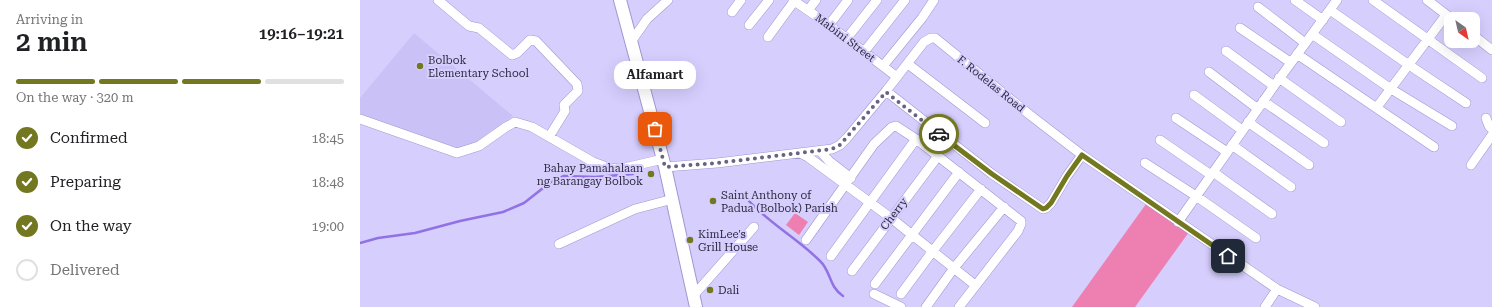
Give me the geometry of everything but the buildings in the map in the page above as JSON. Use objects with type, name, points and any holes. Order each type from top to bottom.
[{"type":"main road","points":[[620,0],[673,199],[696,307]]},
{"type":"street","points":[[438,0],[469,26],[479,28],[512,55],[517,53],[530,40],[536,41],[577,84],[578,91],[564,105],[565,111],[549,137]]},
{"type":"street","points":[[631,42],[647,19],[668,0]]},
{"type":"street","points":[[732,12],[741,0]]},
{"type":"street","points":[[750,25],[768,0]]},
{"type":"street","points":[[768,37],[794,0]]},
{"type":"street","name":"Mabini Street","points":[[794,0],[829,24],[897,77]]},
{"type":"street","points":[[808,9],[816,0]]},
{"type":"street","points":[[829,24],[848,0]]},
{"type":"street","points":[[847,38],[876,0]]},
{"type":"street","points":[[864,52],[905,0]]},
{"type":"street","points":[[883,66],[922,18],[934,0]]},
{"type":"street","points":[[1295,0],[1322,20]]},
{"type":"street","points":[[1178,222],[1290,62],[1337,0]]},
{"type":"street","points":[[1372,0],[1482,78]]},
{"type":"street","points":[[1427,0],[1444,13]]},
{"type":"street","points":[[1258,7],[1305,43]]},
{"type":"street","points":[[1330,10],[1466,103]]},
{"type":"street","points":[[1377,107],[1428,40],[1444,22]]},
{"type":"street","points":[[1240,28],[1290,62]]},
{"type":"street","points":[[1312,34],[1391,89],[1452,126]]},
{"type":"street","name":"F. Rodelas Road","points":[[360,119],[457,153],[479,146],[515,122],[532,127],[593,162],[609,168],[620,169],[664,163],[717,163],[832,149],[840,145],[886,92],[924,42],[931,38],[935,38],[1082,155],[1277,289],[1315,307]]},
{"type":"street","points":[[1480,41],[1492,50]]},
{"type":"street","points":[[1226,51],[1341,122]]},
{"type":"street","points":[[1297,54],[1434,147]]},
{"type":"street","points":[[908,64],[985,123]]},
{"type":"street","points":[[1209,72],[1260,105],[1324,143]]},
{"type":"street","points":[[886,92],[992,174],[1043,209],[1051,203],[1067,176],[1082,155]]},
{"type":"street","points":[[1194,95],[1242,130]]},
{"type":"street","points":[[1176,118],[1229,148],[1291,187]]},
{"type":"street","points":[[1486,118],[1489,126],[1492,128]]},
{"type":"street","points":[[1248,122],[1309,165]]},
{"type":"street","points":[[806,240],[874,144],[892,127],[896,126],[916,139],[1021,221],[1021,224],[1009,242],[959,307]]},
{"type":"street","points":[[1470,165],[1492,135]]},
{"type":"street","points":[[831,256],[916,139]]},
{"type":"street","points":[[1160,140],[1272,214]]},
{"type":"street","points":[[820,150],[870,203],[975,285]]},
{"type":"street","points":[[800,153],[848,181]]},
{"type":"street","name":"Cherry","points":[[852,271],[938,156]]},
{"type":"street","points":[[1144,163],[1196,196],[1256,238]]},
{"type":"street","points":[[874,284],[959,172]]},
{"type":"street","points":[[901,294],[981,189]]},
{"type":"street","points":[[559,244],[638,208],[673,199]]},
{"type":"street","points":[[926,307],[954,268],[1004,207]]},
{"type":"street","points":[[694,295],[754,227]]},
{"type":"street","points":[[1265,307],[1277,289]]},
{"type":"street","points":[[874,294],[895,306]]},
{"type":"shaded area","name":"Bolbok Elementary School","points":[[414,33],[513,116],[473,144],[460,150],[360,114],[360,98]]},
{"type":"shaded area","points":[[1146,204],[1189,232],[1135,307],[1072,307]]},
{"type":"shaded area","points":[[795,213],[808,222],[799,235],[786,225]]},
{"type":"waterway","points":[[360,243],[378,238],[415,233],[460,221],[503,212],[524,203],[552,181],[564,176],[595,177],[633,174]]},
{"type":"waterway","points":[[749,201],[824,265],[832,284],[843,296]]},
{"type":"way so far","points":[[655,129],[665,167],[746,160],[832,149],[840,145],[886,92],[939,134]]},
{"type":"place","name":"Bolbok Elementary School","points":[[420,66]]},
{"type":"place","name":"Alfamart","points":[[655,129]]},
{"type":"place","name":"Bahay Pamahalaan ng Barangay Bolbok","points":[[651,174]]},
{"type":"place","name":"Saint Anthony of Padua (Bolbok) Parish","points":[[713,201]]},
{"type":"place","name":"KimLee's Grill House","points":[[690,240]]},
{"type":"place","name":"Dali","points":[[710,290]]},
{"type":"route","points":[[939,134],[992,174],[1043,209],[1051,203],[1067,176],[1082,155],[1228,256]]}]
